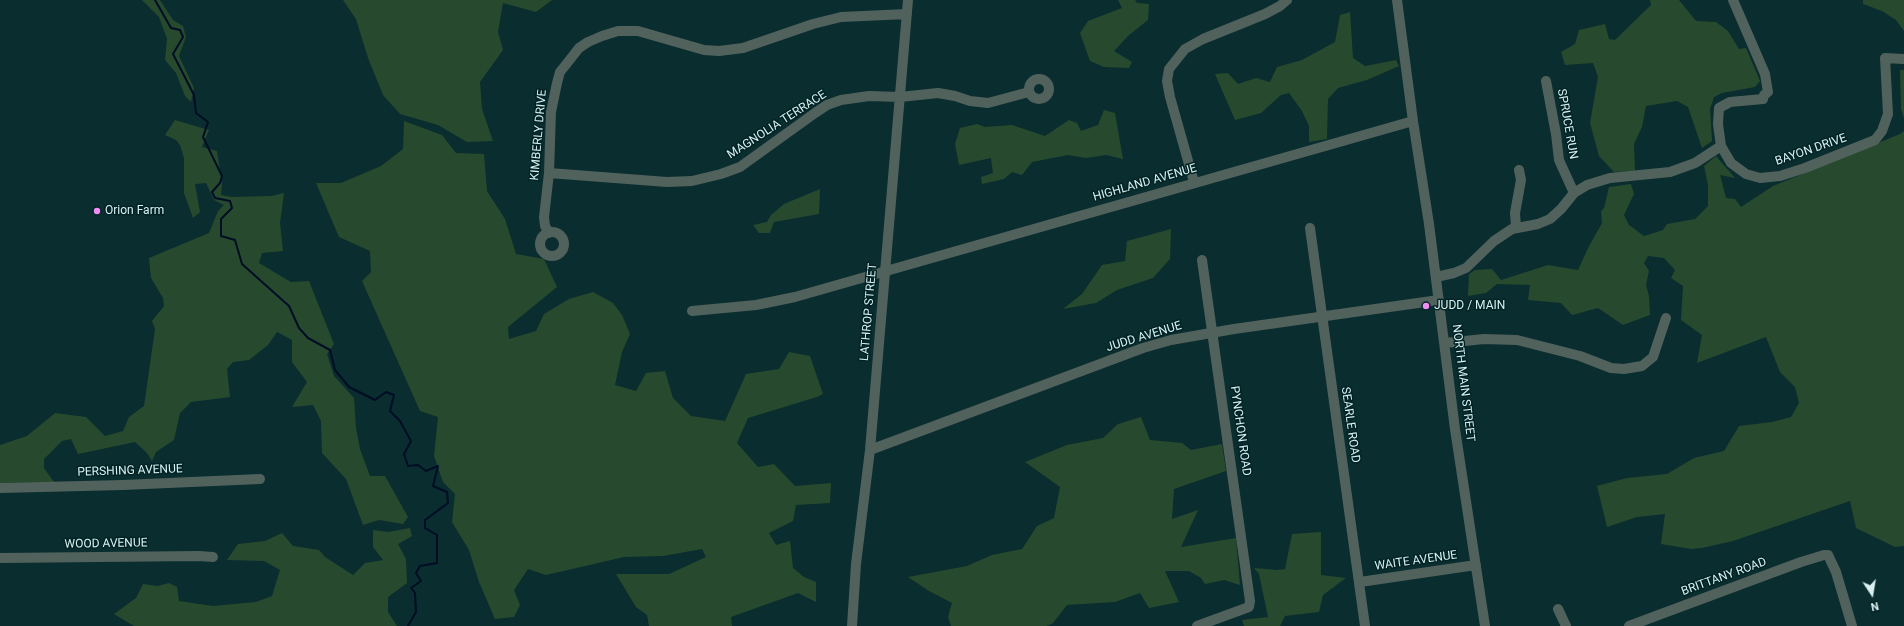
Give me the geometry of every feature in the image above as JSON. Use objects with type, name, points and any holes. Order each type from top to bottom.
[{"type":"street","name":"LATHROP STREET","points":[[852,626],[856,564],[870,450],[908,0]]},
{"type":"street","points":[[1194,182],[1170,97],[1167,81],[1169,69],[1184,49],[1203,39],[1265,14],[1280,6],[1287,0]]},
{"type":"street","name":"NORTH MAIN STREET","points":[[1397,0],[1413,121],[1440,300],[1455,429],[1484,626]]},
{"type":"street","name":"BAYON DRIVE","points":[[1733,0],[1765,74],[1768,92],[1762,99],[1730,102],[1719,108],[1718,124],[1721,146],[1731,163],[1746,174],[1760,178],[1780,176],[1875,140],[1882,131],[1888,114],[1885,58],[1904,59]]},
{"type":"street","name":"KIMBERLY DRIVE","points":[[549,233],[545,226],[544,217],[549,174],[552,112],[560,72],[579,48],[602,36],[618,31],[638,31],[704,50],[719,52],[743,48],[813,24],[841,17],[907,14]]},
{"type":"street","name":"SPRUCE RUN","points":[[1546,81],[1556,134],[1558,158],[1574,194]]},
{"type":"street","name":"MAGNOLIA TERRACE","points":[[549,174],[667,182],[692,181],[721,174],[740,167],[827,105],[853,97],[900,96],[938,93],[955,96],[970,101],[988,103],[1029,92]]},
{"type":"street","name":"HIGHLAND AVENUE","points":[[692,310],[756,305],[774,302],[1413,121]]},
{"type":"street","points":[[1436,277],[1451,274],[1466,268],[1494,241],[1516,227],[1538,224],[1550,219],[1574,194],[1585,186],[1602,180],[1674,171],[1695,162],[1721,146]]},
{"type":"street","points":[[1516,227],[1515,214],[1521,180],[1519,170]]},
{"type":"street","name":"SEARLE ROAD","points":[[1310,228],[1365,626]]},
{"type":"street","name":"PYNCHON ROAD","points":[[1197,626],[1249,607],[1232,464],[1202,260]]},
{"type":"street","name":"JUDD AVENUE","points":[[870,450],[1144,348],[1171,340],[1212,332],[1440,300]]},
{"type":"street","points":[[1445,342],[1484,339],[1518,340],[1580,356],[1611,368],[1624,369],[1642,366],[1653,357],[1666,318]]},
{"type":"street","name":"PERSHING AVENUE","points":[[0,488],[123,485],[260,479]]},
{"type":"street","name":"BRITTANY ROAD","points":[[1629,626],[1801,562],[1824,555],[1828,556],[1836,572],[1852,626]]},
{"type":"street","name":"WOOD AVENUE","points":[[0,558],[213,557]]},
{"type":"street","name":"WAITE AVENUE","points":[[1360,582],[1476,566]]},
{"type":"street","points":[[1558,609],[1566,626]]},
{"type":"green space","points":[[142,0],[160,0],[173,20],[183,26],[186,37],[179,56],[194,88],[191,102],[185,96],[176,73],[165,60],[167,39],[159,17]]},
{"type":"green space","points":[[343,0],[552,0],[536,12],[503,3],[498,32],[503,50],[480,82],[482,109],[493,141],[467,142],[438,125],[400,114],[383,95],[368,58],[356,19]]},
{"type":"green space","points":[[1118,0],[1135,0],[1137,3],[1149,4],[1148,20],[1129,35],[1114,51],[1132,62],[1129,68],[1104,67],[1090,61],[1080,33],[1088,21],[1122,8]]},
{"type":"green space","points":[[1650,0],[1679,0],[1696,21],[1716,22],[1728,31],[1739,49],[1746,48],[1760,81],[1755,87],[1722,93],[1714,97],[1710,109],[1712,141],[1702,148],[1688,107],[1677,101],[1646,106],[1642,127],[1634,144],[1635,171],[1614,172],[1599,156],[1590,123],[1598,77],[1593,63],[1565,65],[1561,52],[1575,44],[1579,30],[1605,24],[1609,39],[1615,40],[1651,5]]},
{"type":"green space","points":[[1863,0],[1904,0],[1904,31],[1896,20],[1882,11],[1863,4]]},
{"type":"green space","points":[[1350,12],[1353,58],[1365,66],[1396,60],[1399,66],[1367,80],[1338,88],[1328,99],[1327,139],[1309,142],[1309,126],[1302,111],[1289,93],[1281,95],[1261,113],[1235,120],[1215,74],[1228,73],[1238,84],[1256,78],[1270,82],[1277,67],[1302,60],[1335,42],[1340,15]]},
{"type":"green space","points":[[1900,70],[1904,70],[1904,118],[1901,109]]},
{"type":"green space","points":[[1104,110],[1115,113],[1123,159],[1106,155],[1086,158],[1068,155],[1032,162],[1022,175],[1012,172],[1004,179],[982,184],[981,177],[993,173],[991,158],[959,165],[955,144],[960,128],[977,124],[985,127],[1012,125],[1045,136],[1069,120],[1077,123],[1081,131],[1098,125]]},
{"type":"green space","points":[[175,120],[209,130],[202,147],[217,151],[222,184],[221,195],[232,197],[271,196],[284,193],[280,223],[283,251],[262,253],[259,263],[291,282],[309,281],[334,344],[327,354],[334,376],[354,398],[356,428],[360,449],[370,476],[385,476],[408,517],[403,524],[379,520],[363,525],[346,479],[322,453],[321,421],[313,405],[292,407],[307,382],[292,362],[292,340],[277,332],[268,345],[249,360],[233,362],[227,369],[230,397],[191,402],[180,413],[174,440],[156,452],[152,461],[147,453],[135,442],[78,454],[71,439],[62,441],[44,459],[44,468],[54,482],[0,483],[0,445],[27,436],[55,413],[86,417],[105,436],[123,431],[129,417],[144,406],[155,329],[152,321],[164,306],[163,298],[151,278],[149,258],[209,233],[218,211],[224,205],[214,200],[206,183],[195,184],[200,212],[193,218],[184,193],[184,158],[180,145],[176,140],[165,135]]},
{"type":"green space","points":[[404,121],[442,135],[456,153],[484,154],[487,191],[505,219],[516,254],[544,259],[557,287],[508,327],[509,339],[536,331],[544,314],[569,299],[593,292],[613,303],[622,315],[630,334],[622,352],[615,385],[636,391],[646,373],[665,371],[673,398],[691,416],[725,421],[746,374],[779,369],[789,352],[810,356],[823,394],[748,418],[737,443],[758,467],[774,464],[795,486],[831,483],[830,503],[796,505],[793,521],[769,533],[776,545],[790,541],[793,568],[804,577],[816,582],[816,602],[798,593],[731,617],[732,626],[649,626],[647,615],[636,607],[616,574],[669,574],[706,557],[702,549],[663,556],[624,557],[546,575],[528,569],[514,590],[520,605],[514,617],[495,619],[479,582],[469,550],[452,522],[455,494],[443,482],[434,456],[438,417],[420,411],[362,281],[371,272],[370,251],[339,237],[316,183],[341,183],[381,166],[403,149]]},
{"type":"green space","points":[[1904,131],[1904,546],[1895,547],[1856,528],[1850,501],[1733,541],[1702,548],[1691,549],[1661,544],[1665,514],[1637,517],[1607,527],[1597,486],[1627,478],[1667,474],[1694,458],[1724,451],[1739,426],[1772,422],[1791,417],[1799,403],[1795,387],[1780,372],[1766,337],[1697,363],[1702,335],[1681,320],[1683,286],[1671,278],[1675,270],[1664,258],[1648,256],[1644,263],[1649,271],[1646,285],[1649,296],[1650,315],[1623,325],[1598,308],[1572,315],[1561,303],[1528,300],[1530,285],[1497,284],[1486,293],[1468,296],[1469,274],[1475,270],[1492,269],[1501,280],[1548,265],[1578,270],[1602,223],[1601,211],[1604,208],[1609,187],[1631,184],[1634,194],[1624,215],[1629,225],[1644,236],[1663,230],[1667,224],[1695,219],[1708,206],[1708,185],[1704,166],[1716,156],[1735,178],[1720,175],[1726,198],[1735,199],[1741,207],[1773,186],[1900,134]]},
{"type":"green space","points":[[820,189],[819,214],[774,222],[770,233],[759,233],[753,225],[767,222],[771,215],[784,204]]},
{"type":"green space","points":[[1171,229],[1170,259],[1153,278],[1117,290],[1096,303],[1063,309],[1082,294],[1102,265],[1125,261],[1127,241]]},
{"type":"green space","points":[[1141,417],[1150,440],[1182,443],[1191,450],[1222,444],[1226,471],[1174,489],[1172,519],[1198,510],[1181,547],[1236,538],[1240,585],[1224,580],[1205,584],[1201,578],[1189,571],[1165,571],[1179,602],[1149,608],[1140,593],[1115,602],[1067,605],[1053,623],[1047,626],[951,626],[948,617],[952,603],[929,591],[908,577],[967,566],[992,555],[1022,549],[1037,526],[1054,518],[1060,487],[1025,462],[1067,445],[1103,438],[1118,424]]},
{"type":"green space","points":[[410,528],[412,536],[398,544],[406,559],[407,583],[388,597],[388,612],[397,626],[134,626],[114,614],[136,598],[143,584],[158,586],[169,583],[177,587],[179,601],[213,606],[256,602],[272,596],[280,570],[264,561],[227,560],[238,544],[265,541],[282,533],[293,546],[319,550],[325,557],[353,575],[365,563],[383,560],[373,547],[373,530],[388,532]]},
{"type":"green space","points":[[1321,532],[1321,575],[1346,578],[1323,595],[1319,612],[1285,616],[1280,626],[1244,626],[1242,620],[1268,617],[1259,574],[1254,568],[1277,570],[1285,569],[1292,534]]},
{"type":"waterway","points":[[155,0],[171,28],[180,30],[183,37],[173,54],[194,95],[196,113],[208,122],[203,137],[222,176],[220,183],[212,192],[215,198],[230,201],[232,208],[221,219],[221,236],[235,240],[242,264],[289,306],[299,328],[308,338],[330,350],[335,370],[349,387],[375,400],[386,392],[394,395],[390,411],[400,421],[411,441],[404,454],[408,466],[418,465],[426,471],[438,466],[433,486],[447,492],[448,503],[425,520],[425,528],[437,535],[437,563],[420,566],[416,573],[421,581],[411,588],[415,593],[416,612],[408,626]]},
{"type":"place","name":"Orion Farm","points":[[97,211]]},
{"type":"place","name":"JUDD / MAIN","points":[[1426,306]]}]
